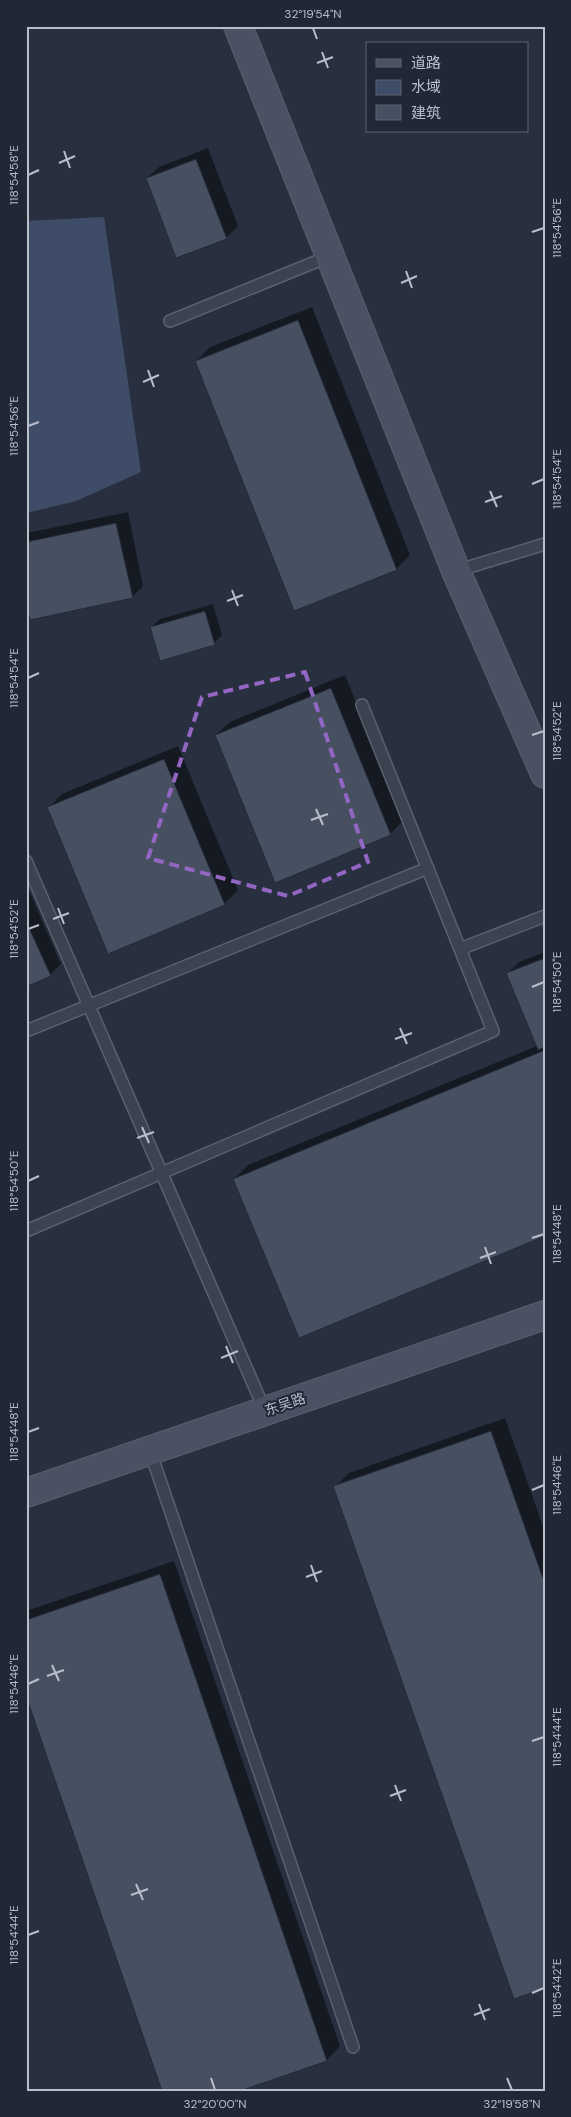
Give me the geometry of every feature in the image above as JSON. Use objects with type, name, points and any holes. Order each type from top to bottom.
[{"type":"street","points":[[238,26],[456,571],[545,774]]},
{"type":"street","name":"东吴路","points":[[26,1493],[545,1315]]},
{"type":"lane","points":[[170,321],[330,256]]},
{"type":"lane","points":[[456,571],[545,544]]},
{"type":"lane","points":[[26,1231],[493,1031],[362,704]]},
{"type":"lane","points":[[26,861],[265,1411]]},
{"type":"lane","points":[[26,1031],[428,868]]},
{"type":"lane","points":[[460,949],[545,916]]},
{"type":"lane","points":[[150,1451],[354,2047]]},
{"type":"highlighted area","points":[[305,672],[368,862],[288,896],[148,858],[202,697]]},
{"type":"water","points":[[104,217],[141,472],[76,501],[26,513],[26,221]]},
{"type":"building","points":[[196,159],[227,239],[176,258],[146,178]]},
{"type":"building","points":[[298,320],[397,570],[294,611],[195,361]]},
{"type":"building","points":[[116,523],[133,598],[30,620],[26,602],[26,542]]},
{"type":"building","points":[[205,611],[215,645],[160,661],[150,627]]},
{"type":"building","points":[[331,688],[391,835],[275,883],[215,735]]},
{"type":"building","points":[[164,759],[225,905],[108,954],[47,807]]},
{"type":"building","points":[[26,921],[51,976],[26,987]]},
{"type":"building","points":[[545,958],[545,1047],[538,1050],[506,973]]},
{"type":"building","points":[[545,1050],[545,1236],[299,1338],[233,1179]]},
{"type":"building","points":[[491,1431],[545,1584],[545,1988],[514,1999],[333,1486]]},
{"type":"building","points":[[160,1574],[327,2061],[240,2091],[162,2091],[26,1696],[26,1620]]}]
